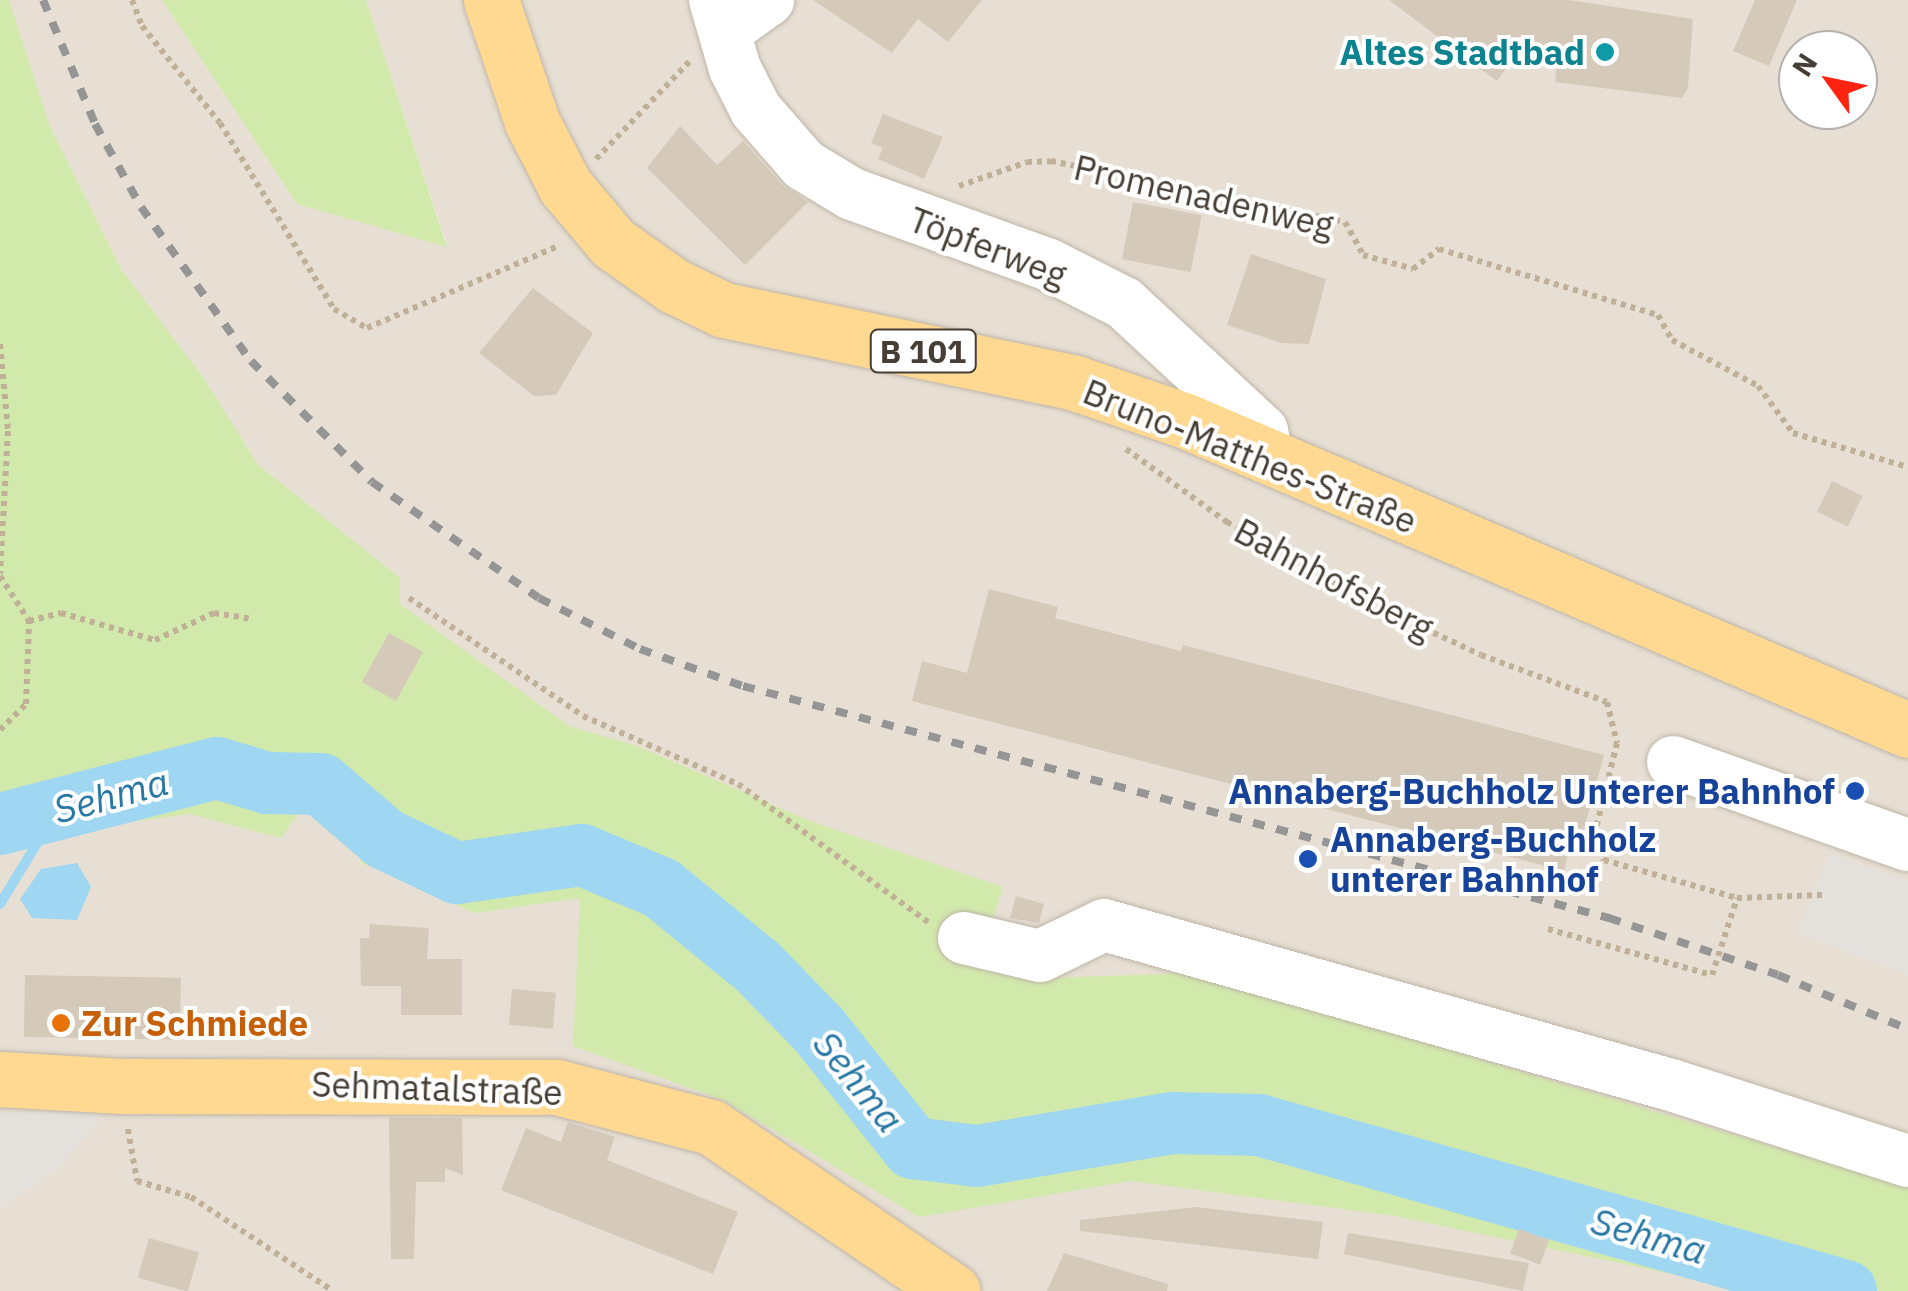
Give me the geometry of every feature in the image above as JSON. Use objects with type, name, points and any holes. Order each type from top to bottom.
[{"type":"main road","name":"Bruno-Matthes-Straße","points":[[491,0],[532,122],[593,223],[640,266],[724,310],[1072,394],[1267,457],[1908,730]]},
{"type":"main road","name":"Sehmatalstraße","points":[[0,1079],[120,1086],[228,1083],[557,1087],[711,1127],[952,1291]]},
{"type":"street","points":[[720,15],[768,0]]},
{"type":"street","name":"Töpferweg","points":[[720,15],[735,69],[756,110],[804,165],[906,216],[1049,265],[1124,304],[1262,431],[1267,457]]},
{"type":"street","points":[[1673,762],[1908,845]]},
{"type":"street","points":[[964,938],[1010,954],[1040,956],[1104,926],[1671,1085],[1908,1161]]},
{"type":"path","points":[[132,0],[142,26],[220,124],[334,309],[366,328],[565,243],[593,223]]},
{"type":"path","points":[[611,146],[720,15]]},
{"type":"path","name":"Promenadenweg","points":[[906,216],[922,198],[1027,162],[1051,161],[1345,222],[1363,255],[1413,268],[1439,249],[1658,315],[1672,340],[1758,386],[1792,434],[1908,466]]},
{"type":"path","points":[[0,344],[8,431],[0,575],[29,622],[26,704],[0,730]]},
{"type":"path","name":"Bahnhofsberg","points":[[1072,394],[1227,522],[1361,599],[1481,655],[1607,702],[1617,743],[1593,840],[1604,860],[1737,898]]},
{"type":"path","points":[[410,598],[584,716],[738,784],[932,926],[964,938]]},
{"type":"path","points":[[29,622],[60,613],[155,640],[214,613],[251,618]]},
{"type":"path","points":[[1548,929],[1712,975],[1737,898],[1822,895]]},
{"type":"path","points":[[120,1086],[137,1180],[191,1197],[333,1291]]},
{"type":"shaded area","points":[[0,0],[162,0],[297,204],[447,245],[366,0],[1908,0],[1908,1291],[0,1291]]},
{"type":"shaded area","points":[[1830,853],[1908,881],[1908,975],[1797,933]]},
{"type":"shaded area","points":[[108,1110],[57,1169],[0,1209],[0,1113]]},
{"type":"green space","points":[[0,0],[9,0],[49,124],[121,269],[205,380],[258,465],[400,578],[400,604],[569,726],[637,746],[810,821],[1003,887],[991,924],[994,964],[1021,979],[1191,973],[1908,1187],[1908,1291],[1752,1291],[1395,1216],[1131,1181],[919,1217],[723,1100],[573,1046],[580,898],[475,913],[360,862],[371,799],[329,770],[281,838],[190,814],[0,840]]},
{"type":"green space","points":[[162,0],[366,0],[447,247],[297,204]]},
{"type":"water","points":[[77,863],[91,887],[77,920],[32,918],[20,899],[41,869]]},
{"type":"building","points":[[813,0],[982,0],[948,42],[918,19],[892,53]]},
{"type":"building","name":"Altes Stadtbad","points":[[1389,0],[1569,0],[1693,19],[1688,88],[1682,98],[1555,82],[1557,64],[1513,59],[1497,81]]},
{"type":"building","points":[[1755,0],[1797,0],[1784,30],[1778,30],[1778,45],[1769,66],[1733,51]]},
{"type":"building","points":[[883,114],[943,137],[924,179],[878,159],[883,148],[871,143]]},
{"type":"building","points":[[680,126],[717,165],[743,141],[782,185],[808,202],[745,265],[647,168]]},
{"type":"building","points":[[1133,202],[1202,215],[1191,272],[1122,259]]},
{"type":"building","points":[[1251,254],[1326,279],[1309,344],[1282,343],[1227,325]]},
{"type":"building","points":[[533,288],[593,333],[556,395],[534,396],[479,353]]},
{"type":"building","points":[[1832,481],[1863,496],[1848,526],[1817,512]]},
{"type":"building","points":[[989,589],[1058,607],[1055,618],[1181,651],[1183,645],[1604,755],[1578,851],[1569,849],[1564,871],[912,701],[922,661],[967,673]]},
{"type":"building","points":[[389,633],[423,652],[396,701],[362,682]]},
{"type":"building","points":[[1016,896],[1044,904],[1039,923],[1010,918]]},
{"type":"building","points":[[370,924],[429,928],[427,959],[462,959],[462,1015],[401,1015],[401,986],[361,986],[360,938],[369,938]]},
{"type":"building","points":[[25,975],[181,978],[180,1040],[24,1037]]},
{"type":"building","points":[[512,989],[556,993],[553,1029],[509,1025]]},
{"type":"building","points":[[389,1118],[462,1118],[463,1175],[445,1168],[445,1182],[416,1182],[414,1259],[391,1259]]},
{"type":"building","points":[[568,1122],[615,1137],[607,1160],[738,1212],[713,1274],[501,1190],[526,1128],[561,1142]]},
{"type":"building","points":[[1196,1207],[1323,1222],[1318,1259],[1080,1231],[1080,1220]]},
{"type":"building","points":[[1519,1229],[1549,1240],[1540,1264],[1510,1253]]},
{"type":"building","points":[[1348,1233],[1529,1263],[1523,1291],[1344,1254]]},
{"type":"building","points":[[149,1238],[199,1252],[188,1291],[138,1277]]},
{"type":"building","points":[[1064,1253],[1168,1284],[1167,1291],[1047,1291]]},
{"type":"waterway","name":"Sehma","points":[[0,824],[217,768],[267,783],[321,784],[385,839],[457,873],[582,855],[661,888],[758,967],[819,1030],[913,1148],[977,1156],[1173,1123],[1259,1125],[1846,1291]]},
{"type":"waterway","points":[[0,904],[55,814]]},
{"type":"railway","points":[[43,0],[95,124],[141,207],[251,361],[372,482],[539,598],[640,649],[743,686],[1609,918],[1778,975],[1908,1029]]},
{"type":"place","name":"Altes Stadtbad","points":[[1605,52]]},
{"type":"place","name":"Annaberg-Buchholz Unterer Bahnhof","points":[[1855,791]]},
{"type":"place","name":"Annaberg-Buchholz unterer Bahnhof","points":[[1308,859]]},
{"type":"place","name":"Zur Schmiede","points":[[61,1023]]}]
